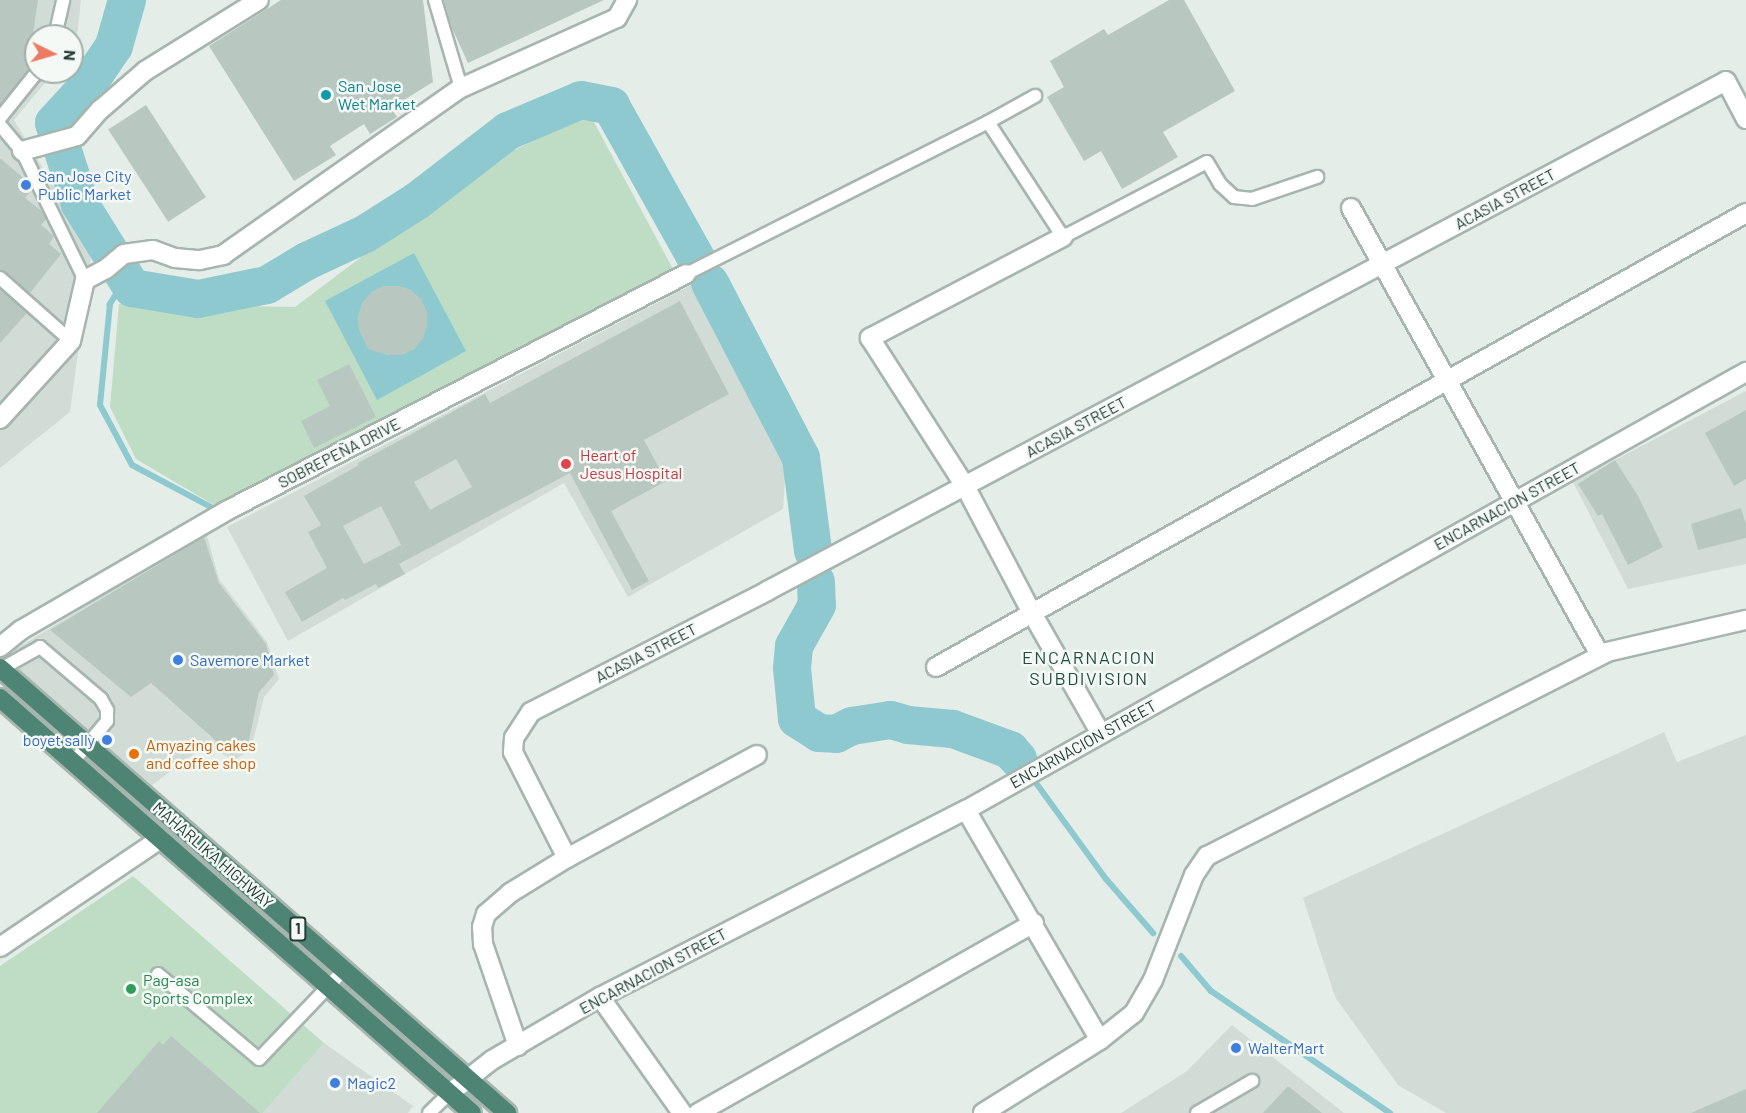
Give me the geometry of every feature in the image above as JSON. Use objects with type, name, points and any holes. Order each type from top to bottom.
[{"type":"highway","name":"MAHARLIKA HIGHWAY","points":[[0,669],[507,1113]]},
{"type":"highway","name":"MAHARLIKA HIGHWAY","points":[[0,698],[472,1113]]},
{"type":"street","points":[[22,151],[76,136],[100,110],[145,71],[259,0]]},
{"type":"street","points":[[0,419],[70,341],[85,280],[106,269],[124,254],[153,250],[175,258],[200,260],[223,255],[461,88],[617,18],[627,0]]},
{"type":"street","name":"ACASIA STREET","points":[[567,858],[513,752],[514,738],[531,712],[767,591],[1726,81],[1746,119]]},
{"type":"street","points":[[1351,208],[1600,655]]},
{"type":"street","points":[[936,667],[1746,213]]},
{"type":"street","points":[[1062,237],[870,338],[965,486],[1032,613],[1101,734]]},
{"type":"street","name":"SOBREPEÑA DRIVE","points":[[0,647],[21,630],[228,510],[686,273]]},
{"type":"street","name":"ENCARNACION STREET","points":[[450,1094],[492,1060],[518,1047],[600,997],[966,810],[1746,372]]},
{"type":"street","points":[[983,1113],[1100,1040],[1134,1013],[1147,992],[1194,875],[1207,856],[1600,655],[1746,620]]},
{"type":"street","points":[[518,1047],[483,944],[482,927],[486,914],[495,904],[567,858],[757,755]]},
{"type":"street","points":[[966,810],[1034,923],[1100,1040]]},
{"type":"street","points":[[0,947],[160,839]]},
{"type":"street","points":[[698,1113],[1034,923]]},
{"type":"street","points":[[600,997],[682,1113]]},
{"type":"lane","points":[[58,24],[63,0]]},
{"type":"lane","points":[[435,0],[461,88]]},
{"type":"lane","points":[[0,118],[28,84]]},
{"type":"lane","points":[[686,273],[988,122],[1035,96]]},
{"type":"lane","points":[[988,122],[1062,237],[1207,162],[1220,184],[1234,197],[1252,199],[1317,177]]},
{"type":"lane","points":[[0,125],[22,151],[85,280]]},
{"type":"lane","points":[[0,278],[70,341]]},
{"type":"lane","points":[[0,669],[40,646],[101,699],[107,710],[107,721],[73,762]]},
{"type":"lane","points":[[158,974],[259,1059],[344,970]]},
{"type":"lane","points":[[1197,1113],[1252,1081]]},
{"type":"lane","points":[[429,1113],[450,1094]]},
{"type":"shaded area","name":"San Jose City Public Market","points":[[0,0],[81,0],[78,24],[24,24],[24,84],[44,84],[14,120],[92,250],[70,412],[0,468]]},
{"type":"shaded area","name":"Heart of Jesus Hospital","points":[[695,283],[787,446],[783,509],[628,597],[564,483],[288,641],[227,527]]},
{"type":"shaded area","points":[[1746,391],[1746,564],[1628,589],[1573,482]]},
{"type":"shaded area","name":"Savemore Market","points":[[206,532],[219,579],[267,642],[279,679],[264,697],[251,749],[235,760],[205,746],[152,785],[3,657]]},
{"type":"shaded area","points":[[1664,732],[1677,762],[1746,735],[1746,1113],[1446,1113],[1398,1085],[1335,997],[1303,898]]},
{"type":"shaded area","name":"WalterMart","points":[[1232,1025],[1344,1113],[1121,1113],[1187,1071]]},
{"type":"shaded area","name":"Magic2","points":[[324,1043],[413,1106],[408,1113],[263,1113]]},
{"type":"green space","points":[[589,113],[673,269],[214,505],[136,459],[110,407],[119,304],[295,307],[481,167]]},
{"type":"green space","name":"Pag-asa Sports Complex","points":[[133,876],[324,1043],[263,1113],[0,1113],[0,966]]},
{"type":"water","points":[[414,253],[466,351],[377,400],[325,301]],"holes":[[[384,286],[398,286],[411,290],[427,312],[427,325],[423,338],[414,349],[401,355],[388,355],[375,351],[365,342],[359,329],[358,316],[363,302],[372,292]]]},
{"type":"building","points":[[0,0],[38,0],[34,24],[24,24],[24,76],[0,105]]},
{"type":"building","name":"San Jose Wet Market","points":[[281,0],[423,0],[433,82],[391,108],[397,117],[370,134],[364,124],[330,146],[336,155],[294,181],[209,46]]},
{"type":"building","points":[[444,0],[604,0],[468,63],[452,28]]},
{"type":"building","points":[[1169,0],[1184,0],[1235,91],[1163,132],[1178,157],[1122,189],[1101,151],[1084,161],[1047,97],[1064,87],[1050,61],[1104,29],[1108,35]]},
{"type":"building","points":[[146,105],[206,197],[168,222],[108,130]]},
{"type":"building","points":[[0,158],[27,181],[32,190],[25,198],[43,212],[46,219],[41,225],[54,236],[49,244],[61,254],[30,293],[0,270]]},
{"type":"building","points":[[384,286],[398,286],[411,290],[421,299],[427,312],[427,325],[423,338],[414,349],[401,355],[388,355],[368,349],[359,329],[358,316],[363,302],[372,292]]},
{"type":"building","points":[[0,289],[27,313],[0,343]]},
{"type":"building","points":[[680,301],[729,394],[644,440],[666,481],[611,511],[649,581],[632,590],[570,473],[399,564],[405,574],[378,588],[376,584],[345,600],[343,598],[302,622],[285,592],[327,568],[308,532],[321,525],[304,496],[359,465],[358,463],[485,394],[490,403]],"holes":[[[456,459],[472,487],[430,510],[414,482]],[[381,506],[401,545],[364,564],[343,526]]]},
{"type":"building","points":[[349,364],[376,417],[314,448],[301,421],[330,406],[317,380]]},
{"type":"building","points":[[1746,410],[1746,479],[1734,486],[1705,433]]},
{"type":"building","points":[[1615,460],[1638,496],[1663,547],[1628,565],[1602,514],[1598,516],[1578,484]]},
{"type":"building","points":[[1741,508],[1746,524],[1746,538],[1698,550],[1691,524]]},
{"type":"building","name":"Savemore Market","points":[[204,537],[219,583],[266,644],[274,675],[259,692],[248,745],[232,755],[151,683],[131,697],[50,630]]},
{"type":"building","points":[[171,1036],[260,1113],[97,1113],[159,1041],[163,1045]]},
{"type":"building","points":[[1288,1086],[1322,1113],[1263,1113]]},
{"type":"building","points":[[1746,1089],[1746,1113],[1691,1113]]},
{"type":"waterway","points":[[127,0],[114,46],[85,89],[54,123],[80,204],[132,288],[198,299],[267,285],[307,261],[365,234],[417,201],[508,131],[581,100],[611,106],[696,258]]},
{"type":"waterway","points":[[126,278],[110,304],[100,405],[132,465],[211,507]]},
{"type":"waterway","points":[[710,283],[801,458],[813,551]]},
{"type":"waterway","points":[[816,582],[817,605],[794,646],[792,668],[797,719],[819,733],[836,734],[852,726],[891,720],[908,725],[953,729],[1010,750],[1018,759]]},
{"type":"waterway","points":[[1036,783],[1106,879],[1153,933]]},
{"type":"waterway","points":[[1181,956],[1211,991],[1390,1113]]},
{"type":"place","name":"San Jose Wet Market","points":[[326,95]]},
{"type":"place","name":"San Jose City Public Market","points":[[26,185]]},
{"type":"place","name":"Heart of Jesus Hospital","points":[[566,464]]},
{"type":"place","name":"Savemore Market","points":[[178,660]]},
{"type":"place","name":"boyet sally","points":[[107,740]]},
{"type":"place","name":"Amyazing cakes and coffee shop","points":[[134,754]]},
{"type":"place","name":"Pag-asa Sports Complex","points":[[131,989]]},
{"type":"place","name":"WalterMart","points":[[1236,1048]]},
{"type":"place","name":"Magic2","points":[[335,1083]]},
{"type":"district","name":"ENCARNACION SUBDIVISION","points":[[1089,668]]}]
